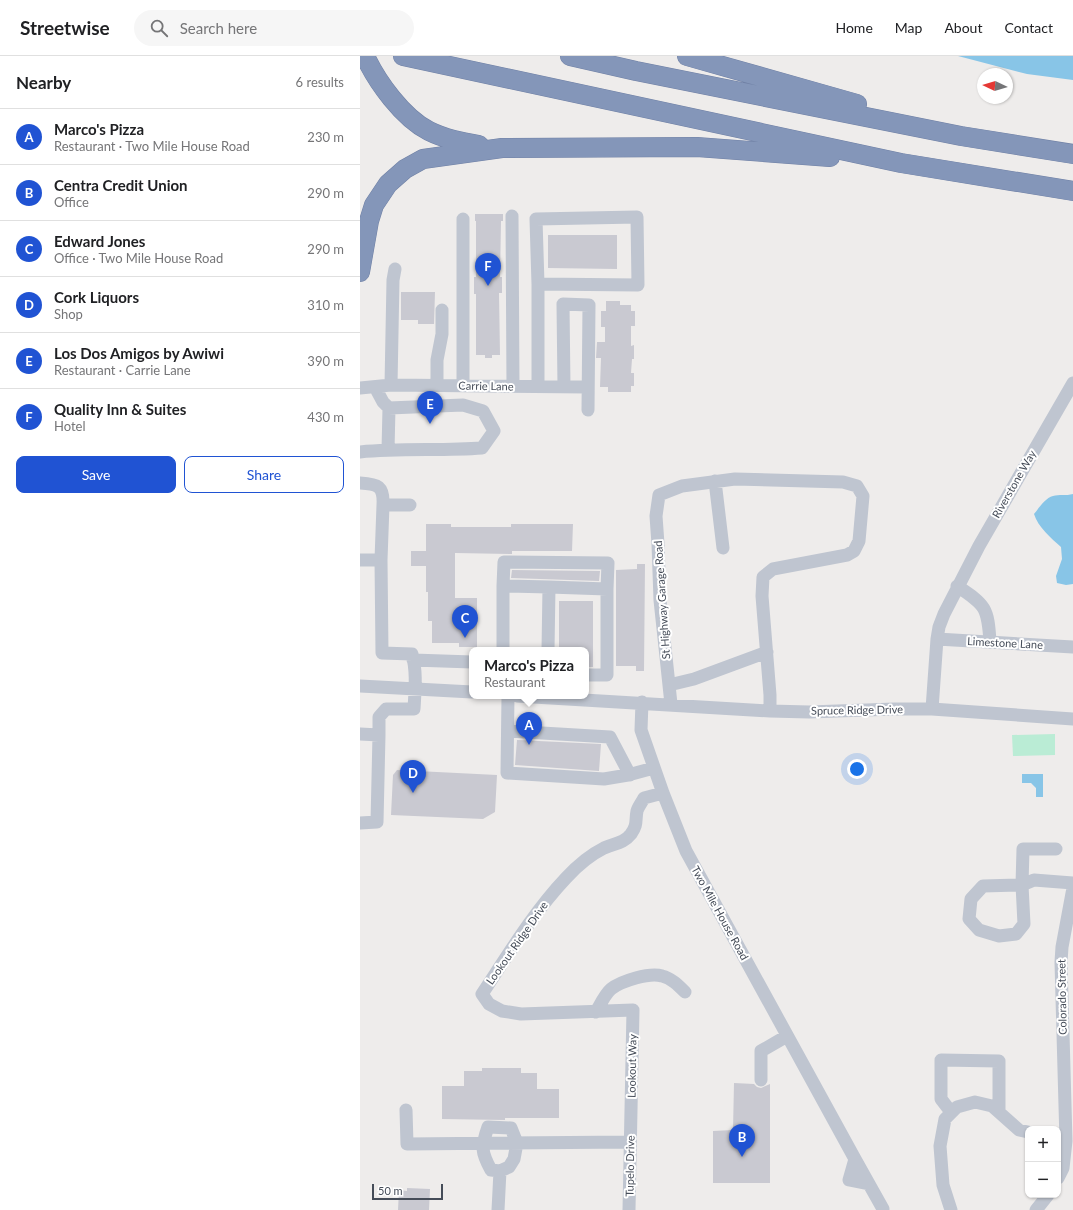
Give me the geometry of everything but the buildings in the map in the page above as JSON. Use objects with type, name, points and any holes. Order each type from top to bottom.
[{"type":"highway","points":[[366,56],[379,80],[403,112],[428,131],[457,142],[502,148]]},
{"type":"highway","points":[[405,56],[901,163],[1073,191]]},
{"type":"highway","points":[[570,56],[636,71],[961,136],[1073,154]]},
{"type":"highway","points":[[687,56],[938,126],[961,136]]},
{"type":"highway","points":[[360,272],[374,205],[388,184],[405,169],[423,159],[502,148],[697,147],[901,163]]},
{"type":"street","points":[[512,216],[514,386]]},
{"type":"street","points":[[538,284],[638,285],[637,217],[536,219],[538,284],[538,386]]},
{"type":"street","points":[[463,219],[463,385]]},
{"type":"street","points":[[391,384],[393,280],[395,269]]},
{"type":"street","points":[[564,387],[563,304],[589,305],[587,387],[588,410]]},
{"type":"street","points":[[437,385],[437,360],[442,334],[442,310]]},
{"type":"street","name":"Riverstone Way","points":[[932,709],[937,639],[939,627],[944,614],[957,586],[1073,383]]},
{"type":"street","name":"Carrie Lane","points":[[360,388],[391,384],[587,387]]},
{"type":"street","points":[[360,452],[482,448],[494,431],[484,411],[463,405],[389,408],[383,402],[375,387]]},
{"type":"street","points":[[388,450],[389,408]]},
{"type":"street","points":[[723,548],[715,481],[735,479],[767,479],[843,482],[856,486],[864,496],[859,541],[854,551],[847,556],[773,569],[764,577],[762,596],[770,710]]},
{"type":"street","name":"St Highway Garage Road","points":[[671,704],[660,600],[656,516],[659,495],[682,486],[715,481]]},
{"type":"street","points":[[360,483],[371,484],[380,488],[384,495],[381,560],[382,653],[412,654],[415,689],[414,709],[386,709],[380,717],[377,822],[360,823]]},
{"type":"street","points":[[383,505],[410,505]]},
{"type":"street","points":[[360,560],[381,560]]},
{"type":"street","points":[[503,647],[504,562],[608,563],[607,675],[589,675]]},
{"type":"street","points":[[503,586],[607,589]]},
{"type":"street","points":[[957,586],[975,598],[984,608],[988,620],[990,642]]},
{"type":"street","points":[[548,647],[549,587]]},
{"type":"street","name":"Limestone Lane","points":[[937,639],[1073,647]]},
{"type":"street","points":[[669,685],[694,679],[767,652]]},
{"type":"street","points":[[413,660],[469,662]]},
{"type":"street","points":[[360,686],[469,692]]},
{"type":"street","points":[[508,699],[507,773],[604,779],[630,775],[654,768]]},
{"type":"street","points":[[588,699],[642,702]]},
{"type":"street","name":"Spruce Ridge Drive","points":[[642,702],[808,712],[932,709],[1073,719]]},
{"type":"street","name":"Two Mile House Road","points":[[642,702],[641,730],[686,851],[854,1159],[883,1209]]},
{"type":"street","points":[[508,731],[610,737],[630,775]]},
{"type":"street","points":[[360,734],[379,735]]},
{"type":"street","name":"Lookout Ridge Drive","points":[[633,1010],[521,1014],[502,1011],[490,1004],[482,994],[525,928],[565,878],[579,864],[604,848],[624,841],[632,832],[637,823],[637,810],[644,798],[663,792]]},
{"type":"street","points":[[1056,849],[1023,849],[1022,885],[1024,924],[1016,934],[999,936],[979,930],[969,919],[971,899],[983,886],[1022,885],[1034,880],[1073,883]]},
{"type":"street","name":"Colorado Street","points":[[1061,1172],[1063,1168],[1061,962],[1062,947],[1073,888]]},
{"type":"street","points":[[596,1012],[610,989],[623,982],[641,976],[661,975],[675,982],[685,992]]},
{"type":"street","name":"Lookout Way","points":[[631,1122],[633,1010]]},
{"type":"street","points":[[761,1080],[761,1051],[787,1036]]},
{"type":"street","points":[[951,1112],[941,1099],[941,1060],[999,1061],[999,1112]]},
{"type":"street","points":[[951,1210],[943,1185],[940,1146],[945,1119],[951,1112],[957,1107],[975,1102],[992,1106],[1018,1130],[1025,1131]]},
{"type":"street","points":[[406,1110],[407,1144],[630,1142]]},
{"type":"street","name":"Tupelo Drive","points":[[629,1210],[631,1122]]},
{"type":"street","points":[[482,1143],[485,1158],[492,1170],[500,1171],[509,1167],[514,1159],[516,1143]]},
{"type":"street","points":[[498,1210],[500,1171]]},
{"type":"street","points":[[1036,1210],[1046,1198]]},
{"type":"green space","points":[[1055,734],[1055,755],[1013,756],[1012,735]]},
{"type":"water","points":[[958,56],[1073,56],[1073,80],[1027,74],[1013,70],[1013,68],[1004,68]]},
{"type":"water","points":[[1073,494],[1073,584],[1066,585],[1057,583],[1056,576],[1062,559],[1061,547],[1042,528],[1034,514],[1050,497],[1055,495]]},
{"type":"water","points":[[1022,774],[1043,774],[1043,797],[1036,797],[1036,788],[1031,783],[1022,783]]},
{"type":"place","name":"Quality Inn & Suites","points":[[488,286]]},
{"type":"place","name":"Los Dos Amigos by Awiwi","points":[[430,424]]},
{"type":"place","name":"Edward Jones","points":[[465,638]]},
{"type":"place","name":"Marco's Pizza","points":[[529,745]]},
{"type":"place","name":"Cork Liquors","points":[[413,793]]},
{"type":"place","name":"Centra Credit Union","points":[[742,1157]]}]
